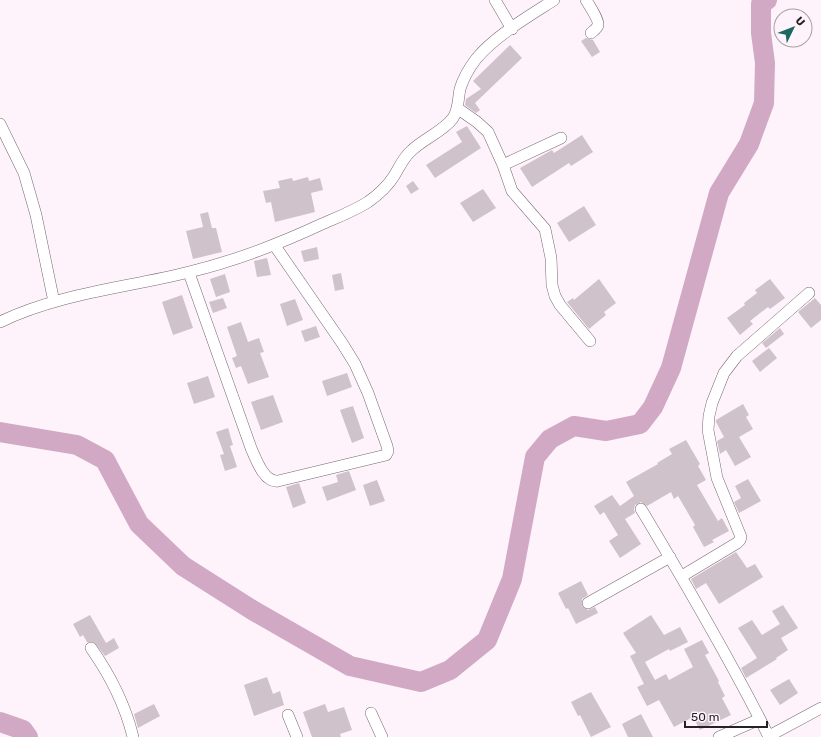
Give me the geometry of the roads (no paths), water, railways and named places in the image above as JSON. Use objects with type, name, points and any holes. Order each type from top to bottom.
[{"type":"street","points":[[495,0],[512,29]]},
{"type":"street","points":[[0,322],[20,313],[54,302],[96,291],[189,273],[219,264],[275,246],[359,207],[376,196],[389,182],[412,150],[450,122],[457,108],[460,89],[475,60],[490,45],[554,0]]},
{"type":"street","points":[[586,0],[598,24],[597,28],[591,33]]},
{"type":"street","points":[[457,108],[488,132],[503,164],[512,191],[545,229],[551,258],[552,285],[555,296],[560,306],[590,341]]},
{"type":"street","points":[[0,124],[26,178],[36,215],[54,302]]},
{"type":"street","points":[[503,164],[560,138]]},
{"type":"street","points":[[189,273],[252,448],[268,478],[272,481],[278,481],[386,455],[388,451],[387,446],[368,393],[354,364],[342,343],[275,246]]},
{"type":"street","points":[[682,576],[737,543],[741,537],[717,478],[708,430],[712,403],[724,373],[737,356],[809,293]]},
{"type":"street","points":[[641,509],[682,576],[769,737],[821,708]]},
{"type":"street","points":[[588,603],[670,557]]},
{"type":"street","points":[[91,648],[104,666],[116,688],[133,737]]},
{"type":"street","points":[[371,713],[382,737]]},
{"type":"street","points":[[288,715],[297,737]]},
{"type":"street","points":[[719,737],[760,719]]},
{"type":"waterway","points":[[0,432],[77,445],[105,460],[139,524],[183,566],[254,611],[350,666],[421,682],[450,670],[487,640],[512,579],[535,457],[550,439],[574,426],[606,431],[640,424],[653,407],[671,368],[719,193],[749,144],[764,103],[765,63],[761,33],[761,4],[767,0]]},
{"type":"waterway","points":[[0,722],[23,730],[28,737]]}]
